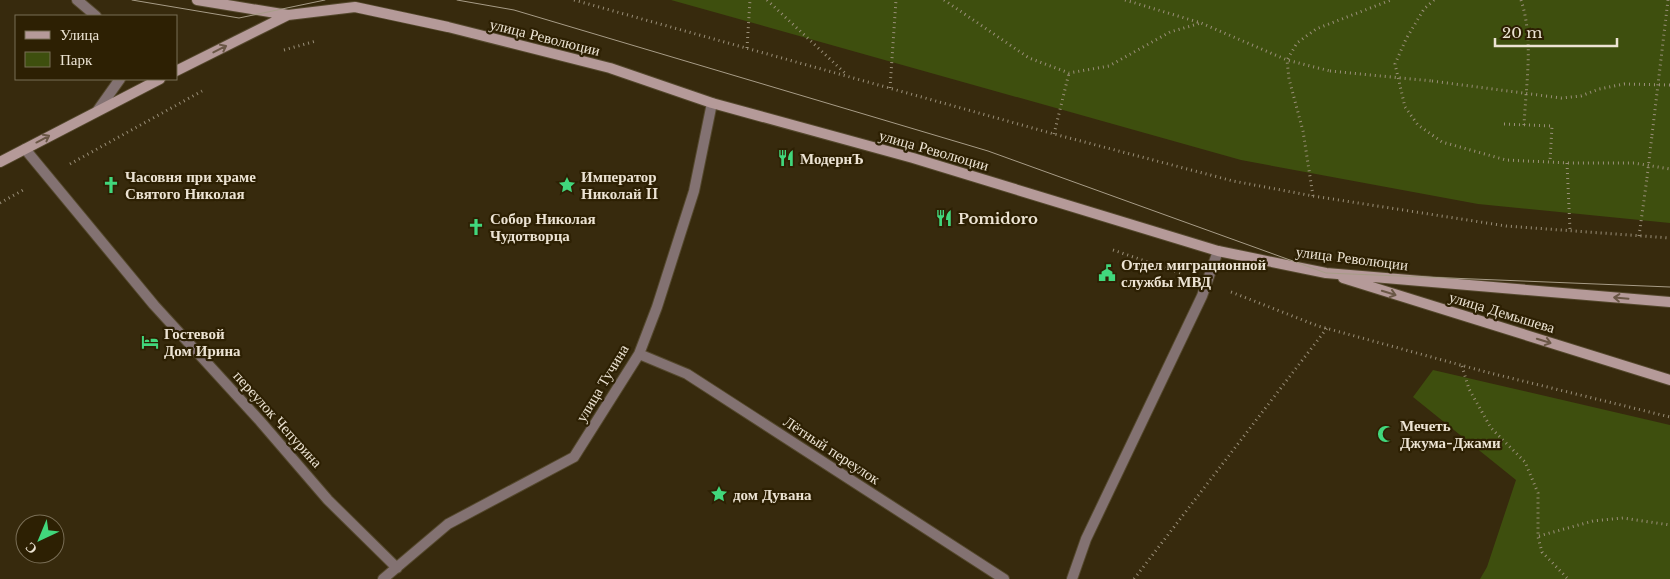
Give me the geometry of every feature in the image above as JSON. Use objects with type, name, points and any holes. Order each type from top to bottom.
[{"type":"street","points":[[77,0],[95,15]]},
{"type":"street","name":"улица Революции","points":[[197,0],[288,15],[356,3],[610,68],[712,103],[913,158],[1218,251],[1326,273],[1670,302]]},
{"type":"street","points":[[178,69],[288,15]]},
{"type":"street","points":[[98,110],[119,80]]},
{"type":"street","points":[[0,162],[158,80]]},
{"type":"street","name":"улица Тучина","points":[[383,579],[448,524],[574,457],[639,354],[657,307],[694,191],[712,103]]},
{"type":"street","name":"переулок Чепурина","points":[[25,149],[154,305],[260,421],[328,500],[397,568]]},
{"type":"street","points":[[1072,579],[1086,539],[1186,332],[1202,296],[1218,251]]},
{"type":"street","name":"улица Демышева","points":[[1326,273],[1670,380]]},
{"type":"street","name":"Лётный переулок","points":[[639,354],[687,374],[1004,579]]},
{"type":"path","points":[[574,0],[1054,134],[1233,181],[1313,196],[1506,226],[1670,238]]},
{"type":"path","points":[[747,48],[750,0]]},
{"type":"path","points":[[767,0],[848,76]]},
{"type":"path","points":[[890,88],[896,0]]},
{"type":"path","points":[[944,0],[1029,58],[1069,73],[1109,66],[1170,32],[1201,23]]},
{"type":"path","points":[[1125,0],[1201,23],[1287,60],[1330,72],[1432,81],[1561,98],[1581,96],[1599,89],[1624,84],[1670,85]]},
{"type":"path","points":[[1313,196],[1303,131],[1289,79],[1287,60],[1297,44],[1316,29],[1391,0]]},
{"type":"path","points":[[1434,0],[1424,8],[1395,64],[1405,106],[1418,125],[1442,142],[1506,160],[1567,163],[1634,163],[1670,169]]},
{"type":"path","points":[[1521,0],[1525,12],[1528,48],[1524,124]]},
{"type":"path","points":[[1639,236],[1668,0]]},
{"type":"path","points":[[277,52],[320,40]]},
{"type":"path","points":[[1054,134],[1069,73]]},
{"type":"path","points":[[0,203],[209,87]]},
{"type":"path","points":[[1504,124],[1552,126],[1550,162]]},
{"type":"path","points":[[1567,163],[1570,230]]},
{"type":"path","points":[[1106,247],[1207,282],[1328,328],[1461,365],[1670,417]]},
{"type":"path","points":[[1134,579],[1328,328]]},
{"type":"path","points":[[1461,365],[1469,389],[1490,428],[1525,462],[1538,493],[1538,536],[1542,552],[1568,579]]},
{"type":"path","points":[[1538,536],[1592,521],[1623,518],[1670,525]]},
{"type":"green space","points":[[671,0],[1670,0],[1670,223],[1478,204],[1241,160]]},
{"type":"green space","points":[[1433,370],[1670,425],[1670,579],[1480,579],[1487,567],[1516,480],[1413,397]]},
{"type":"tram line","points":[[132,0],[239,18],[325,0]]},
{"type":"tram line","points":[[457,0],[514,10],[988,151],[1326,273],[1670,287]]},
{"type":"place","name":"МодернЪ","points":[[786,158]]},
{"type":"place","name":"Часовня при храме Святого Николая","points":[[111,185]]},
{"type":"place","name":"Император Николай II","points":[[567,185]]},
{"type":"place","name":"Pomidoro","points":[[944,218]]},
{"type":"place","name":"Собор Николая Чудотворца","points":[[476,227]]},
{"type":"place","name":"Отдел миграционной службы МВД","points":[[1107,273]]},
{"type":"place","name":"Гостевой Дом Ирина","points":[[150,342]]},
{"type":"place","name":"Мечеть Джума-Джами","points":[[1386,434]]},
{"type":"place","name":"дом Дувана","points":[[719,494]]}]
